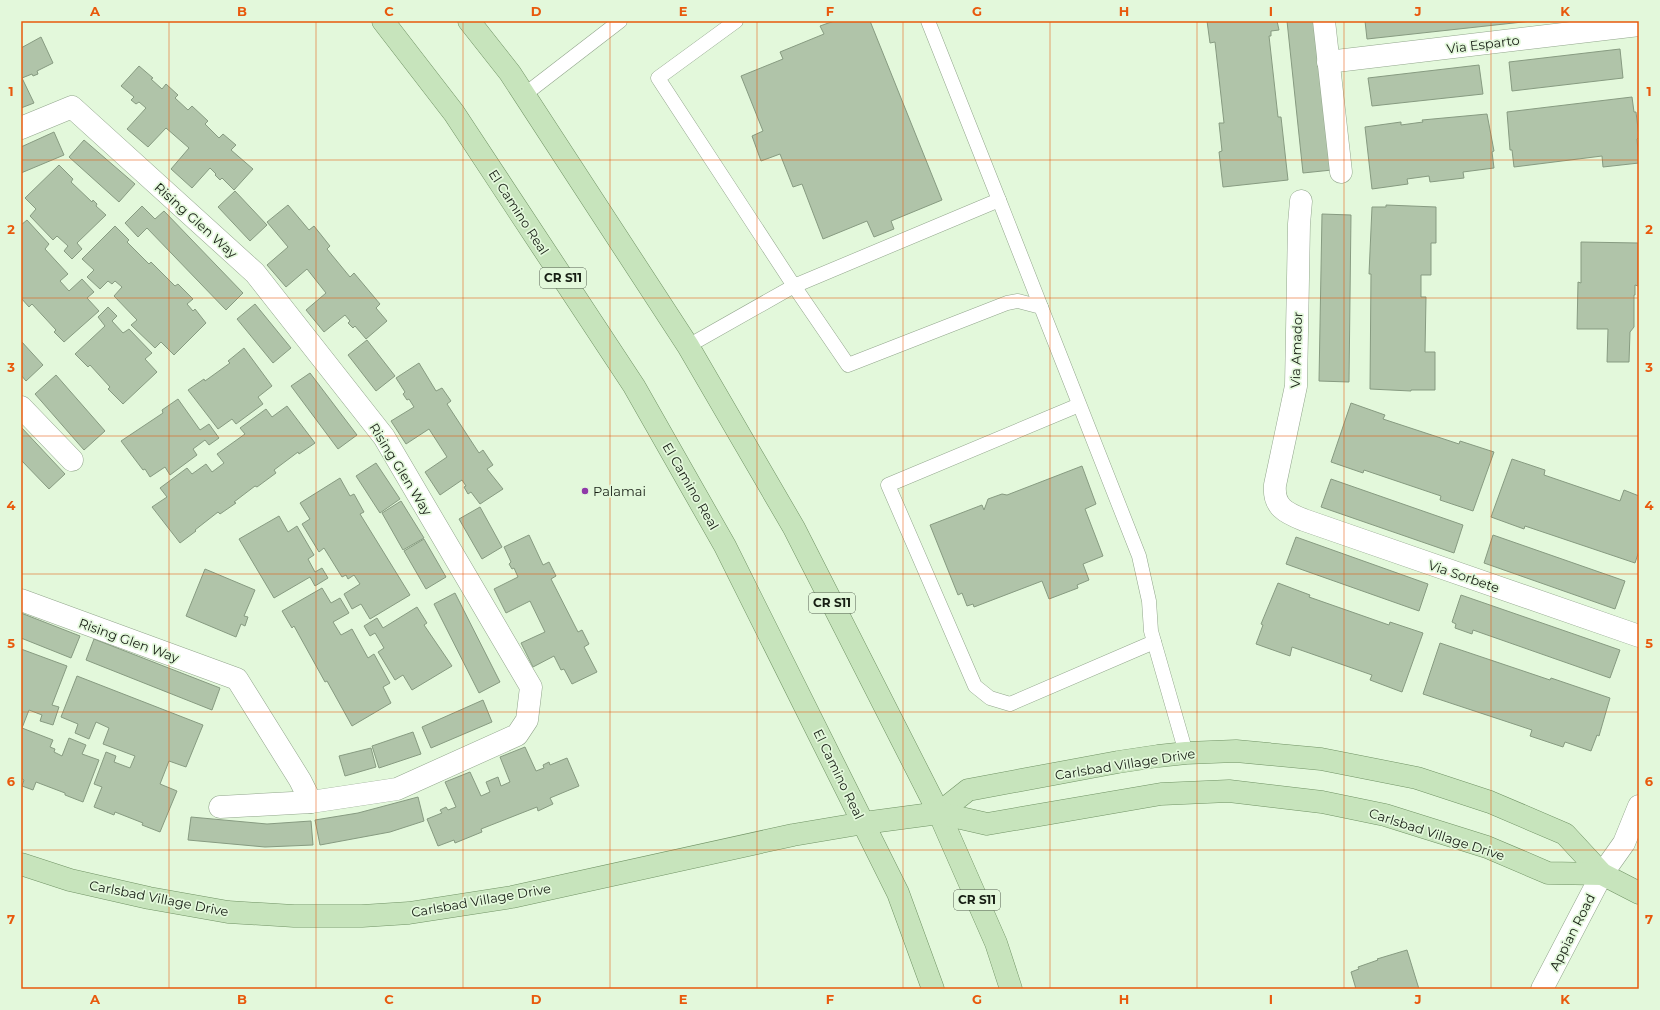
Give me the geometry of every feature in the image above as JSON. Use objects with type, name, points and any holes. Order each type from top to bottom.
[{"type":"main road","name":"El Camino Real","points":[[383,21],[454,112],[634,386],[733,560],[898,893],[933,989]]},
{"type":"main road","name":"CR S11","points":[[469,21],[510,73],[688,346],[794,528],[939,813],[996,943],[1011,989]]},
{"type":"main road","name":"Carlsbad Village Drive","points":[[939,813],[968,790],[1118,762],[1186,753],[1236,751],[1322,759],[1416,778],[1490,802],[1565,834],[1602,874],[1639,893]]},
{"type":"main road","name":"Carlsbad Village Drive","points":[[21,864],[70,880],[149,898],[228,912],[294,916],[362,916],[409,913],[512,897],[793,835],[864,823],[939,813],[987,824],[1161,794],[1229,792],[1322,802],[1385,815],[1487,847],[1548,873],[1602,874]]},
{"type":"street","points":[[1324,21],[1341,172]]},
{"type":"street","name":"Via Esparto","points":[[1328,62],[1639,25]]},
{"type":"street","name":"Rising Glen Way","points":[[21,128],[72,107],[255,273],[384,437],[531,687],[527,720],[517,735],[397,789],[311,802],[220,807]]},
{"type":"street","name":"Via Amador","points":[[1290,514],[1277,502],[1274,494],[1296,386],[1299,224],[1301,201]]},
{"type":"street","points":[[21,407],[72,460]]},
{"type":"street","name":"Via Sorbete","points":[[1290,514],[1639,636]]},
{"type":"street","name":"Rising Glen Way","points":[[21,600],[237,679],[300,780],[311,802]]},
{"type":"street","name":"Appian Road","points":[[1542,989],[1602,874],[1624,843],[1639,806]]},
{"type":"lane","points":[[524,95],[619,21]]},
{"type":"lane","points":[[736,21],[658,78],[794,286],[848,364],[1007,303],[1018,301],[1041,307]]},
{"type":"lane","points":[[928,21],[1139,556],[1149,601],[1150,631],[1186,753]]},
{"type":"lane","points":[[688,346],[794,286],[999,200]]},
{"type":"lane","points":[[1079,405],[888,485],[975,686],[990,698],[1010,704],[1154,642]]},
{"type":"building","points":[[834,21],[870,21],[942,200],[891,221],[894,229],[874,237],[867,221],[823,239],[802,184],[793,187],[780,154],[761,161],[752,136],[763,131],[741,76],[783,59],[780,52],[824,34],[820,26]]},
{"type":"building","points":[[1207,21],[1277,21],[1279,30],[1271,31],[1271,36],[1269,36],[1278,117],[1281,117],[1288,180],[1223,187],[1219,152],[1222,151],[1219,123],[1224,123],[1215,42],[1210,43]]},
{"type":"building","points":[[1287,21],[1316,21],[1332,170],[1303,173]]},
{"type":"building","points":[[1365,21],[1532,21],[1367,39]]},
{"type":"building","points":[[41,37],[53,63],[37,71],[38,74],[33,76],[32,74],[22,78],[34,103],[21,108],[21,48]]},
{"type":"building","points":[[1620,49],[1623,78],[1512,91],[1509,62]]},
{"type":"building","points":[[1479,65],[1483,94],[1372,106],[1368,78]]},
{"type":"building","points":[[139,66],[153,78],[151,79],[162,89],[166,84],[178,95],[175,98],[188,110],[192,106],[208,121],[205,124],[219,138],[223,134],[236,145],[231,150],[253,169],[234,190],[222,178],[220,180],[210,168],[192,188],[171,169],[189,148],[166,128],[148,147],[127,129],[146,108],[139,102],[136,104],[131,100],[134,97],[121,86]]},
{"type":"building","points":[[1632,97],[1634,112],[1636,112],[1639,137],[1637,139],[1639,163],[1603,167],[1602,156],[1514,167],[1512,150],[1510,150],[1507,112]]},
{"type":"building","points":[[1487,114],[1494,151],[1492,152],[1494,168],[1463,172],[1464,178],[1430,182],[1429,176],[1407,179],[1408,184],[1372,189],[1365,127],[1401,122],[1401,125],[1423,122],[1422,120]]},
{"type":"building","points":[[54,132],[64,155],[21,173],[21,147]]},
{"type":"building","points":[[84,140],[135,184],[119,202],[69,157]]},
{"type":"building","points":[[59,165],[73,179],[71,182],[92,202],[93,200],[97,204],[96,206],[106,215],[77,243],[82,249],[72,259],[64,251],[68,246],[57,236],[53,240],[30,216],[36,209],[25,198]]},
{"type":"building","points":[[235,191],[267,225],[250,241],[218,207]]},
{"type":"building","points":[[288,205],[309,230],[314,226],[330,246],[327,249],[350,277],[354,273],[380,304],[376,308],[387,321],[366,339],[355,326],[353,328],[348,323],[350,321],[345,315],[324,332],[306,310],[326,293],[307,269],[286,287],[267,265],[288,247],[267,222]]},
{"type":"building","points":[[1386,205],[1436,207],[1436,243],[1431,243],[1431,275],[1421,275],[1421,297],[1426,297],[1425,352],[1435,352],[1435,390],[1411,391],[1370,389],[1371,274],[1369,274],[1372,207],[1386,207]]},
{"type":"building","points":[[142,206],[155,219],[164,211],[243,293],[226,310],[147,228],[138,237],[125,223]]},
{"type":"building","points":[[1322,214],[1351,215],[1349,382],[1319,381]]},
{"type":"building","points":[[27,220],[49,244],[45,249],[68,274],[60,281],[69,291],[82,279],[94,292],[87,298],[99,311],[64,342],[54,332],[56,330],[32,304],[29,307],[21,298],[21,225]]},
{"type":"building","points":[[115,226],[129,240],[127,242],[149,264],[151,262],[175,286],[178,284],[193,299],[187,304],[193,311],[195,309],[206,323],[174,355],[161,342],[155,348],[131,325],[137,320],[114,296],[122,287],[115,281],[112,284],[108,281],[100,289],[87,277],[94,270],[82,259]]},
{"type":"building","points":[[1581,242],[1638,243],[1638,286],[1635,285],[1634,327],[1630,332],[1629,362],[1607,362],[1608,329],[1577,329],[1578,282],[1581,283]]},
{"type":"building","points":[[255,304],[291,348],[273,363],[237,319]]},
{"type":"building","points":[[108,307],[117,316],[112,321],[123,333],[129,329],[152,353],[145,359],[157,372],[123,404],[108,389],[110,387],[90,365],[88,367],[75,354],[105,326],[98,317]]},
{"type":"building","points":[[367,340],[395,376],[376,391],[348,355]]},
{"type":"building","points":[[21,341],[43,365],[26,381],[21,375]]},
{"type":"building","points":[[244,348],[272,386],[258,397],[263,404],[236,424],[232,419],[218,429],[188,390],[204,379],[205,381],[230,363],[228,361]]},
{"type":"building","points":[[419,363],[436,391],[442,388],[451,401],[447,404],[479,453],[483,450],[493,465],[487,469],[503,489],[480,504],[471,492],[468,494],[464,487],[466,486],[462,480],[440,495],[425,472],[447,457],[429,429],[406,444],[391,421],[414,407],[409,399],[407,400],[403,394],[405,392],[396,378]]},
{"type":"building","points":[[310,373],[357,435],[338,449],[291,386]]},
{"type":"building","points":[[56,375],[105,431],[84,450],[35,394]]},
{"type":"building","points":[[178,399],[200,430],[209,424],[219,438],[209,445],[205,440],[193,449],[197,455],[170,475],[165,467],[150,477],[121,441],[163,413],[162,410]]},
{"type":"building","points":[[1351,403],[1385,415],[1383,419],[1459,444],[1460,441],[1494,452],[1473,511],[1440,500],[1441,496],[1364,470],[1363,473],[1331,462]]},
{"type":"building","points":[[287,406],[315,443],[299,454],[298,452],[274,470],[276,473],[257,487],[255,486],[234,502],[236,503],[220,514],[218,512],[180,543],[152,507],[167,497],[160,488],[187,468],[192,474],[206,464],[212,472],[224,463],[217,454],[245,434],[240,428],[266,409],[272,417]]},
{"type":"building","points":[[21,427],[65,474],[49,489],[21,460]]},
{"type":"building","points":[[1512,459],[1545,470],[1544,475],[1620,501],[1624,490],[1639,496],[1639,551],[1635,563],[1525,526],[1524,529],[1491,517]]},
{"type":"building","points":[[376,463],[400,499],[380,513],[356,476]]},
{"type":"building","points":[[1082,466],[1096,504],[1085,509],[1103,556],[1083,564],[1089,580],[1077,585],[1078,588],[1049,599],[1042,581],[974,607],[973,604],[967,606],[962,593],[958,595],[930,525],[982,505],[984,510],[988,499],[1002,494],[1007,495]]},
{"type":"building","points":[[340,478],[350,496],[354,494],[364,512],[360,514],[410,595],[370,619],[361,604],[352,609],[344,594],[360,584],[354,575],[348,579],[346,575],[342,577],[324,548],[319,552],[302,524],[310,519],[300,503]]},
{"type":"building","points":[[1331,479],[1463,525],[1454,553],[1321,507]]},
{"type":"building","points":[[401,501],[424,538],[403,550],[382,513]]},
{"type":"building","points":[[480,507],[502,547],[482,559],[459,519]]},
{"type":"building","points":[[279,516],[288,532],[297,526],[314,555],[308,559],[315,572],[322,568],[328,578],[315,586],[310,577],[274,598],[239,539]]},
{"type":"building","points":[[529,535],[543,565],[549,562],[556,576],[551,579],[578,632],[582,630],[589,644],[584,647],[597,672],[572,684],[564,669],[561,670],[554,656],[533,667],[521,643],[545,632],[530,601],[506,613],[494,589],[518,577],[514,568],[512,569],[509,564],[511,562],[504,547]]},
{"type":"building","points":[[1493,535],[1625,581],[1615,609],[1484,563]]},
{"type":"building","points":[[1296,537],[1428,584],[1419,611],[1286,564]]},
{"type":"building","points":[[424,539],[446,577],[426,589],[404,551]]},
{"type":"building","points":[[205,569],[255,590],[244,616],[248,617],[245,626],[241,624],[236,637],[186,616]]},
{"type":"building","points":[[1278,583],[1310,595],[1309,597],[1389,625],[1390,622],[1423,633],[1402,692],[1370,680],[1372,675],[1292,647],[1290,656],[1256,644],[1263,625],[1261,624]]},
{"type":"building","points":[[322,588],[331,603],[340,598],[349,613],[333,622],[341,635],[352,629],[368,658],[374,654],[390,683],[383,687],[391,703],[352,726],[327,681],[325,682],[294,626],[292,628],[282,611]]},
{"type":"building","points":[[455,593],[500,682],[479,693],[434,604]]},
{"type":"building","points":[[1461,595],[1620,650],[1610,678],[1473,630],[1472,634],[1455,628],[1456,624],[1452,622]]},
{"type":"building","points":[[417,607],[427,623],[424,625],[452,666],[412,690],[403,675],[395,680],[378,652],[384,648],[375,633],[370,636],[364,626],[377,618],[383,628]]},
{"type":"building","points":[[21,613],[80,636],[71,658],[21,638]]},
{"type":"building","points":[[94,639],[220,688],[212,710],[86,660]]},
{"type":"building","points":[[1440,643],[1550,680],[1551,678],[1610,698],[1599,736],[1597,735],[1591,751],[1565,742],[1563,747],[1530,736],[1532,730],[1423,694]]},
{"type":"building","points":[[21,649],[67,666],[52,705],[59,707],[53,725],[40,721],[42,715],[29,710],[22,728],[53,740],[50,747],[55,749],[54,752],[62,756],[69,738],[86,745],[82,754],[99,760],[83,802],[65,795],[65,793],[36,782],[33,790],[22,786],[24,780],[21,778]]},
{"type":"building","points":[[77,676],[203,725],[186,767],[169,761],[160,784],[177,791],[160,832],[142,825],[143,823],[115,812],[114,815],[94,807],[102,787],[94,784],[106,752],[116,756],[114,762],[130,768],[135,756],[103,744],[109,728],[96,722],[89,739],[75,733],[78,724],[61,717]]},
{"type":"building","points":[[483,700],[492,722],[431,748],[422,727]]},
{"type":"building","points":[[413,732],[421,754],[379,768],[372,746]]},
{"type":"building","points":[[525,747],[536,771],[544,768],[543,765],[549,762],[550,765],[567,758],[579,786],[550,798],[553,804],[538,811],[537,807],[481,829],[482,832],[455,843],[454,840],[438,846],[427,819],[442,813],[440,810],[446,807],[448,810],[456,807],[445,782],[470,772],[481,796],[490,792],[486,782],[498,777],[501,786],[510,782],[500,757]]},
{"type":"building","points":[[371,748],[376,767],[345,776],[339,756]]},
{"type":"building","points":[[418,797],[424,821],[390,832],[320,845],[315,820],[358,813]]},
{"type":"building","points":[[191,817],[267,824],[311,821],[313,845],[265,847],[188,840]]},
{"type":"building","points":[[1407,950],[1419,989],[1356,989],[1351,972],[1359,969],[1358,967],[1378,960],[1377,959]]},
{"type":"place","name":"Palamai","points":[[585,491]]}]
